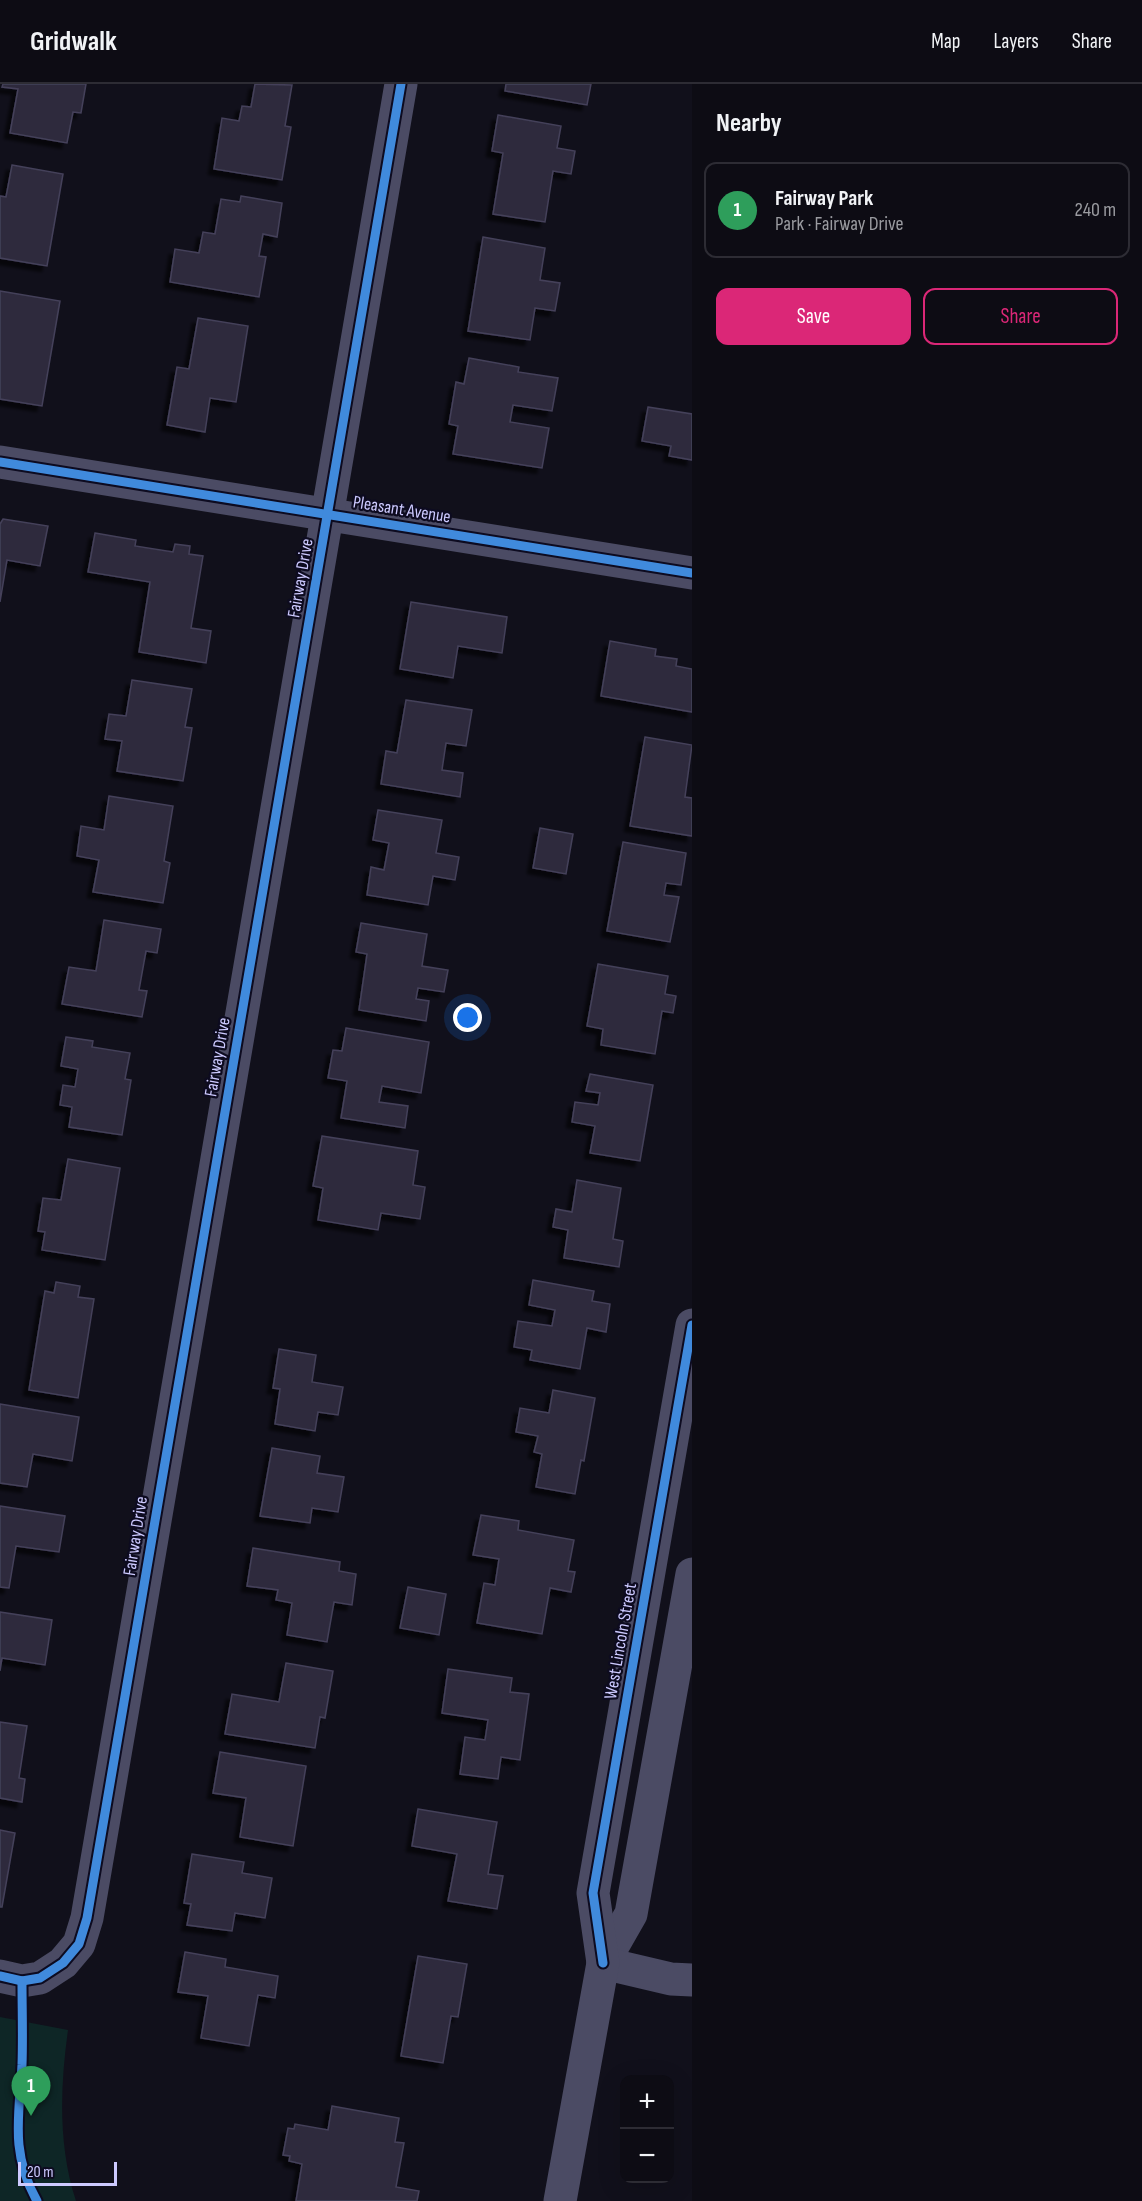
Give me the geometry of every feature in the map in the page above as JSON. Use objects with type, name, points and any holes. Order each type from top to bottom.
[{"type":"street","name":"Fairway Drive","points":[[0,1976],[22,1980],[40,1978],[63,1963],[79,1944],[87,1918],[401,84]]},
{"type":"street","name":"Pleasant Avenue","points":[[0,462],[692,573]]},
{"type":"street","name":"West Lincoln Street","points":[[560,2201],[603,1964],[593,1893],[692,1325]]},
{"type":"street","name":"West Lincoln Street","points":[[603,1964],[631,1914],[692,1574]]},
{"type":"street","points":[[603,1964],[671,1979],[692,1980]]},
{"type":"green space","points":[[0,2017],[68,2030],[63,2073],[63,2138],[76,2201],[0,2201]]},
{"type":"building","points":[[3,84],[86,84],[81,113],[73,112],[67,143],[10,133],[18,89],[2,87]]},
{"type":"building","points":[[255,84],[292,85],[285,126],[291,127],[282,180],[214,169],[222,118],[239,121],[242,106],[251,107]]},
{"type":"building","points":[[506,84],[591,84],[587,105],[505,91]]},
{"type":"building","points":[[498,115],[561,126],[557,148],[575,151],[571,174],[553,171],[545,222],[493,214],[503,153],[492,151]]},
{"type":"building","points":[[12,165],[63,174],[47,266],[0,258],[0,196],[6,197]]},
{"type":"building","points":[[241,196],[282,203],[277,237],[263,234],[259,256],[266,257],[259,297],[170,282],[175,249],[199,253],[203,232],[215,234],[221,199],[240,202]]},
{"type":"building","points":[[483,237],[545,248],[540,280],[560,283],[555,311],[535,308],[530,340],[468,331]]},
{"type":"building","points":[[0,291],[60,301],[42,406],[0,399]]},
{"type":"building","points":[[198,318],[248,326],[236,402],[210,398],[205,432],[167,425],[177,367],[189,369]]},
{"type":"building","points":[[469,358],[519,367],[518,372],[558,378],[552,411],[513,405],[510,422],[549,428],[542,468],[453,454],[458,426],[449,424],[456,382],[464,384]]},
{"type":"building","points":[[648,407],[692,414],[692,460],[669,456],[671,446],[642,441]]},
{"type":"building","points":[[3,519],[48,526],[40,566],[7,560],[0,602],[0,524]]},
{"type":"building","points":[[95,533],[136,540],[135,546],[173,552],[175,544],[190,546],[189,554],[203,556],[191,628],[211,631],[206,663],[139,652],[150,582],[88,572]]},
{"type":"building","points":[[411,602],[507,617],[502,653],[458,646],[453,678],[400,669]]},
{"type":"building","points":[[610,641],[656,649],[655,656],[677,659],[676,666],[692,669],[692,712],[601,696]]},
{"type":"building","points":[[132,680],[192,689],[185,727],[192,728],[183,781],[117,771],[122,741],[105,739],[109,714],[126,716]]},
{"type":"building","points":[[406,700],[472,710],[466,746],[446,743],[442,770],[463,773],[460,797],[381,784],[386,751],[397,753]]},
{"type":"building","points":[[645,737],[692,745],[685,797],[692,798],[692,836],[630,826]]},
{"type":"building","points":[[109,796],[173,806],[164,861],[170,863],[163,903],[93,892],[99,860],[77,856],[81,826],[104,830]]},
{"type":"building","points":[[378,810],[442,820],[436,853],[459,857],[455,880],[433,876],[428,905],[367,895],[371,867],[384,870],[389,843],[373,840]]},
{"type":"building","points":[[540,828],[573,834],[566,874],[533,868]]},
{"type":"building","points":[[623,842],[686,853],[681,885],[666,883],[664,895],[679,897],[670,942],[607,931]]},
{"type":"building","points":[[104,920],[161,929],[157,953],[146,951],[139,990],[147,991],[142,1017],[62,1004],[69,967],[96,971]]},
{"type":"building","points":[[361,923],[427,934],[422,966],[448,970],[444,992],[418,988],[416,999],[429,1001],[426,1021],[359,1010],[367,954],[356,952]]},
{"type":"building","points":[[598,964],[668,976],[665,994],[676,996],[673,1013],[662,1011],[655,1054],[601,1045],[603,1029],[587,1026]]},
{"type":"building","points":[[346,1028],[429,1042],[421,1093],[382,1086],[379,1102],[408,1106],[405,1128],[341,1118],[347,1081],[328,1078],[333,1050],[342,1051]]},
{"type":"building","points":[[66,1037],[93,1041],[92,1047],[130,1053],[125,1079],[131,1080],[122,1135],[69,1127],[72,1107],[60,1105],[63,1085],[75,1087],[78,1069],[61,1066]]},
{"type":"building","points":[[590,1074],[653,1085],[640,1161],[590,1153],[595,1126],[572,1122],[575,1102],[598,1105],[600,1093],[586,1091]]},
{"type":"building","points":[[322,1136],[418,1151],[413,1185],[425,1187],[420,1219],[381,1213],[378,1230],[318,1220],[323,1188],[313,1186]]},
{"type":"building","points":[[68,1159],[120,1168],[105,1260],[42,1250],[45,1232],[38,1231],[43,1198],[61,1200]]},
{"type":"building","points":[[577,1180],[621,1188],[613,1239],[623,1241],[619,1267],[564,1258],[568,1230],[553,1227],[556,1209],[572,1212]]},
{"type":"building","points":[[533,1280],[594,1291],[592,1301],[610,1304],[606,1332],[587,1328],[580,1369],[530,1360],[532,1350],[514,1347],[518,1321],[552,1326],[555,1310],[529,1305]]},
{"type":"building","points":[[56,1282],[80,1286],[78,1297],[94,1299],[78,1398],[29,1390],[45,1291],[54,1293]]},
{"type":"building","points":[[279,1349],[316,1355],[312,1382],[343,1387],[338,1415],[318,1412],[315,1431],[275,1424],[280,1389],[273,1388]]},
{"type":"building","points":[[553,1390],[595,1398],[584,1461],[581,1460],[575,1494],[536,1487],[542,1454],[534,1452],[538,1436],[516,1432],[520,1408],[549,1413]]},
{"type":"building","points":[[0,1404],[79,1417],[72,1461],[33,1454],[27,1487],[0,1483]]},
{"type":"building","points":[[272,1448],[320,1456],[317,1473],[344,1477],[338,1512],[312,1508],[310,1523],[260,1516]]},
{"type":"building","points":[[0,1506],[65,1516],[59,1552],[16,1546],[9,1588],[0,1587]]},
{"type":"building","points":[[481,1515],[519,1521],[518,1530],[574,1540],[568,1571],[575,1572],[571,1592],[550,1588],[542,1634],[477,1623],[484,1583],[495,1585],[499,1559],[473,1555]]},
{"type":"building","points":[[253,1548],[340,1562],[339,1571],[356,1574],[352,1605],[334,1602],[327,1642],[287,1635],[292,1603],[276,1600],[278,1590],[247,1586]]},
{"type":"building","points":[[408,1587],[446,1594],[439,1635],[400,1628]]},
{"type":"building","points":[[0,1612],[52,1620],[45,1665],[2,1658],[0,1671]]},
{"type":"building","points":[[286,1663],[333,1671],[325,1718],[320,1717],[315,1748],[225,1734],[232,1694],[279,1702]]},
{"type":"building","points":[[448,1669],[512,1678],[510,1692],[529,1694],[520,1760],[501,1757],[498,1779],[460,1774],[465,1737],[485,1740],[488,1720],[442,1713]]},
{"type":"building","points":[[0,1722],[27,1726],[19,1778],[25,1779],[22,1802],[0,1798]]},
{"type":"building","points":[[220,1752],[306,1766],[293,1846],[240,1837],[246,1798],[213,1793]]},
{"type":"building","points":[[418,1809],[497,1822],[488,1874],[503,1876],[497,1909],[448,1901],[457,1854],[412,1846]]},
{"type":"building","points":[[0,1830],[15,1833],[2,1907],[0,1907]]},
{"type":"building","points":[[192,1854],[244,1862],[242,1873],[272,1878],[265,1918],[235,1913],[232,1931],[187,1925],[191,1904],[184,1903]]},
{"type":"building","points":[[185,1952],[226,1959],[225,1967],[278,1976],[275,1998],[258,1995],[249,2046],[201,2038],[208,1996],[178,1992]]},
{"type":"building","points":[[418,1956],[467,1964],[458,2017],[451,2016],[443,2063],[401,2056]]},
{"type":"building","points":[[332,2106],[399,2118],[395,2142],[404,2143],[396,2187],[419,2191],[417,2201],[296,2201],[302,2164],[289,2161],[290,2156],[283,2155],[288,2128],[294,2129],[295,2124],[328,2130]]},
{"type":"cycle path","points":[[0,1976],[22,1981],[40,1978],[63,1963],[79,1944],[87,1918],[401,84]]},
{"type":"cycle path","points":[[0,462],[692,573]]},
{"type":"cycle path","points":[[603,1963],[593,1893],[692,1325]]},
{"type":"cycle path","points":[[22,1981],[22,2054],[18,2134],[23,2167],[37,2201]]},
{"type":"place","name":"Fairway Park","points":[[31,2116]]}]
